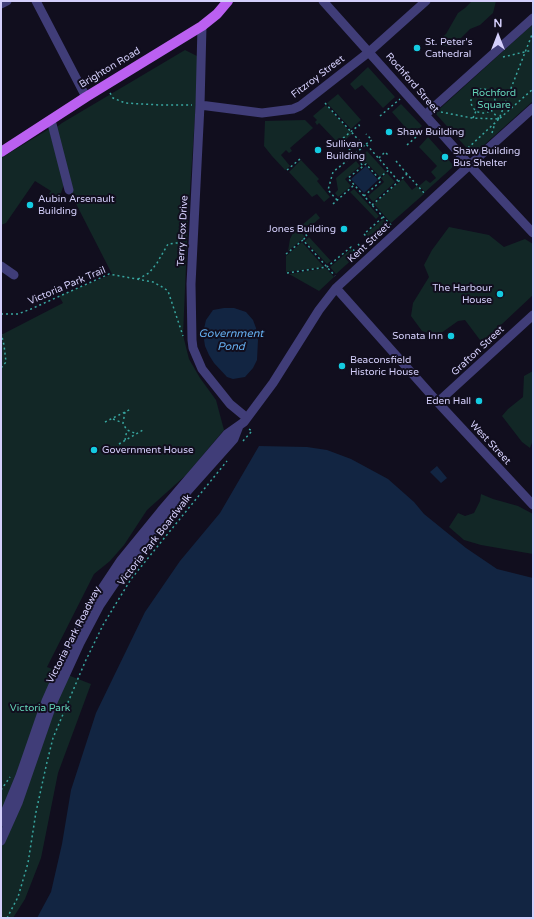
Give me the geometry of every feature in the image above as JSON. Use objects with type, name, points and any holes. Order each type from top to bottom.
[{"type":"main road","name":"Brighton Road","points":[[1,152],[52,120],[86,96],[202,26],[217,14],[228,1]]},
{"type":"street","points":[[1,4],[7,1]]},
{"type":"street","points":[[36,1],[86,96]]},
{"type":"street","name":"Rochford Street","points":[[323,1],[533,233]]},
{"type":"street","name":"Fitzroy Street","points":[[200,105],[262,113],[300,106],[369,52],[426,1]]},
{"type":"street","points":[[425,115],[533,18]]},
{"type":"street","name":"Terry Fox Drive","points":[[202,26],[200,105],[191,284],[192,340],[193,348],[202,369],[230,404],[247,418]]},
{"type":"street","name":"Kent Street","points":[[247,418],[273,383],[319,310],[336,288],[533,108]]},
{"type":"street","points":[[52,120],[69,190]]},
{"type":"street","points":[[1,266],[14,275]]},
{"type":"street","name":"West Street","points":[[336,288],[533,505]]},
{"type":"street","name":"Grafton Street","points":[[438,402],[533,315]]},
{"type":"street","name":"Victoria Park Roadway","points":[[1,822],[20,776],[55,680],[78,629],[101,589],[125,555],[170,500],[227,434],[239,426],[247,418]]},
{"type":"street","name":"Victoria Park Roadway","points":[[1,841],[18,803],[53,702],[80,643],[100,605],[129,562],[176,504],[234,439],[239,426]]},
{"type":"path","points":[[499,119],[533,32]]},
{"type":"path","points":[[486,61],[533,50]]},
{"type":"path","points":[[104,85],[113,98],[125,103],[160,106],[200,105]]},
{"type":"path","points":[[482,88],[488,90],[494,96],[494,104],[491,110],[484,112],[476,111],[472,106],[471,98],[474,92],[482,88]]},
{"type":"path","points":[[468,148],[533,88]]},
{"type":"path","points":[[380,116],[400,99]]},
{"type":"path","points":[[325,103],[364,146]]},
{"type":"path","points":[[491,110],[499,119]]},
{"type":"path","points":[[438,111],[472,118],[499,119]]},
{"type":"path","points":[[472,118],[476,111]]},
{"type":"path","points":[[491,139],[495,123]]},
{"type":"path","points":[[344,142],[342,139],[358,125],[360,127]]},
{"type":"path","points":[[407,145],[424,130]]},
{"type":"path","points":[[337,200],[328,190],[333,172],[372,140],[366,134]]},
{"type":"path","points":[[366,144],[399,181]]},
{"type":"path","points":[[349,149],[363,166]]},
{"type":"path","points":[[379,158],[386,152],[388,155]]},
{"type":"path","points":[[287,170],[300,159]]},
{"type":"path","points":[[396,161],[425,194]]},
{"type":"path","points":[[364,196],[381,181],[366,164],[348,178],[354,185],[391,226]]},
{"type":"path","points":[[379,178],[389,170]]},
{"type":"path","points":[[372,205],[407,174]]},
{"type":"path","points":[[334,204],[354,185]]},
{"type":"path","points":[[372,242],[364,234],[383,217]]},
{"type":"path","points":[[286,254],[308,236],[299,227]]},
{"type":"path","points":[[303,240],[335,276]]},
{"type":"path","points":[[138,279],[149,273],[157,263],[168,244],[176,242],[193,243]]},
{"type":"path","points":[[358,244],[363,250]]},
{"type":"path","points":[[287,273],[327,267],[351,247],[358,255]]},
{"type":"path","name":"Victoria Park Trail","points":[[1,314],[18,314],[31,310],[109,274],[153,282],[168,291],[180,323],[184,341]]},
{"type":"path","points":[[1,333],[6,362],[1,368]]},
{"type":"path","points":[[106,422],[131,410]]},
{"type":"path","points":[[123,423],[125,412]]},
{"type":"path","points":[[113,419],[123,423],[127,430],[137,434]]},
{"type":"path","points":[[124,441],[127,430]]},
{"type":"path","points":[[119,444],[143,430]]},
{"type":"path","points":[[242,443],[252,431]]},
{"type":"path","name":"Victoria Park Boardwalk","points":[[7,918],[18,897],[28,862],[36,812],[54,738],[68,700],[103,624],[131,578],[231,456]]},
{"type":"green space","points":[[472,1],[496,1],[493,13],[480,25],[470,29],[460,39],[455,47],[442,45],[442,37],[446,34],[458,13]]},
{"type":"green space","name":"Rochford Square","points":[[533,24],[533,101],[473,155],[435,113]]},
{"type":"green space","name":"Victoria Park","points":[[185,50],[199,57],[188,220],[183,335],[189,359],[200,378],[216,400],[224,430],[186,475],[147,510],[124,545],[110,561],[94,574],[47,667],[91,684],[58,773],[41,858],[25,899],[13,918],[1,918],[1,335],[63,303],[59,296],[112,274],[69,190],[54,129]]},
{"type":"green space","points":[[368,67],[395,97],[383,108],[362,85],[355,90],[350,84]]},
{"type":"green space","points":[[338,94],[361,120],[351,129],[327,103]]},
{"type":"green space","points":[[401,104],[422,126],[412,135],[392,112]]},
{"type":"green space","points":[[326,105],[352,134],[340,145],[319,123],[317,125],[315,122],[317,120],[313,116]]},
{"type":"green space","points":[[305,120],[313,128],[290,148],[292,151],[289,153],[286,150],[281,155],[290,166],[285,170],[264,146],[265,121]]},
{"type":"green space","points":[[49,129],[64,184],[61,193],[56,198],[49,194],[51,191],[35,181],[6,223],[1,225],[1,158]]},
{"type":"green space","points":[[428,137],[454,166],[425,192],[419,186],[426,180],[430,183],[436,178],[431,172],[437,166],[419,147]]},
{"type":"green space","points":[[367,151],[386,172],[380,177],[366,162],[364,164],[359,159]]},
{"type":"green space","points":[[301,160],[319,179],[317,181],[330,197],[324,202],[317,194],[312,197],[289,172]]},
{"type":"green space","points":[[356,161],[360,166],[345,179],[351,186],[338,197],[335,193],[338,190],[336,178]]},
{"type":"green space","points":[[387,173],[395,182],[373,202],[368,196],[384,182],[381,178]]},
{"type":"green space","points":[[403,179],[412,190],[417,186],[424,194],[391,223],[374,204]]},
{"type":"green space","points":[[354,189],[379,216],[376,219],[350,192]]},
{"type":"green space","points":[[316,213],[320,218],[305,231],[301,226]]},
{"type":"green space","points":[[383,219],[388,226],[372,240],[366,234]]},
{"type":"green space","points":[[449,227],[489,235],[504,247],[525,239],[533,244],[533,295],[486,339],[480,340],[465,320],[458,321],[437,336],[422,331],[411,316],[413,303],[429,277],[424,265],[432,250]]},
{"type":"green space","points":[[298,228],[305,237],[288,251],[290,239]]},
{"type":"green space","points":[[309,237],[331,261],[327,264],[305,241]]},
{"type":"green space","points":[[302,242],[324,267],[286,272],[286,256]]},
{"type":"green space","points":[[351,249],[357,255],[336,274],[330,267]]},
{"type":"green space","points":[[326,268],[334,277],[319,291],[289,274]]},
{"type":"green space","points":[[533,371],[533,440],[530,448],[522,442],[502,416],[523,397],[524,376]]},
{"type":"green space","points":[[481,494],[518,506],[533,514],[533,554],[481,545],[464,540],[449,527],[458,513],[465,516],[474,513],[480,501]]},
{"type":"water","points":[[366,166],[378,180],[364,193],[351,179]]},
{"type":"water","name":"Government Pond","points":[[234,308],[246,312],[253,320],[256,328],[258,340],[257,360],[253,368],[245,377],[233,379],[227,377],[214,363],[205,346],[203,333],[206,320],[213,310]]},
{"type":"water","points":[[259,446],[307,447],[327,450],[351,459],[388,479],[414,502],[424,514],[466,548],[497,569],[533,578],[533,918],[37,918],[51,892],[62,844],[71,790],[96,713],[145,612],[180,561],[220,513]]},
{"type":"water","points":[[437,466],[447,478],[441,483],[430,472]]},
{"type":"place","name":"St. Peter's Cathedral","points":[[417,48]]},
{"type":"place","name":"Shaw Building","points":[[389,132]]},
{"type":"place","name":"Sullivan Building","points":[[318,150]]},
{"type":"place","name":"Shaw Building Bus Shelter","points":[[445,157]]},
{"type":"place","name":"Aubin Arsenault Building","points":[[30,205]]},
{"type":"place","name":"Jones Building","points":[[344,229]]},
{"type":"place","name":"The Harbour House","points":[[500,294]]},
{"type":"place","name":"Sonata Inn","points":[[451,336]]},
{"type":"place","name":"Beaconsfield Historic House","points":[[342,366]]},
{"type":"place","name":"Eden Hall","points":[[479,401]]},
{"type":"place","name":"Government House","points":[[94,450]]}]
